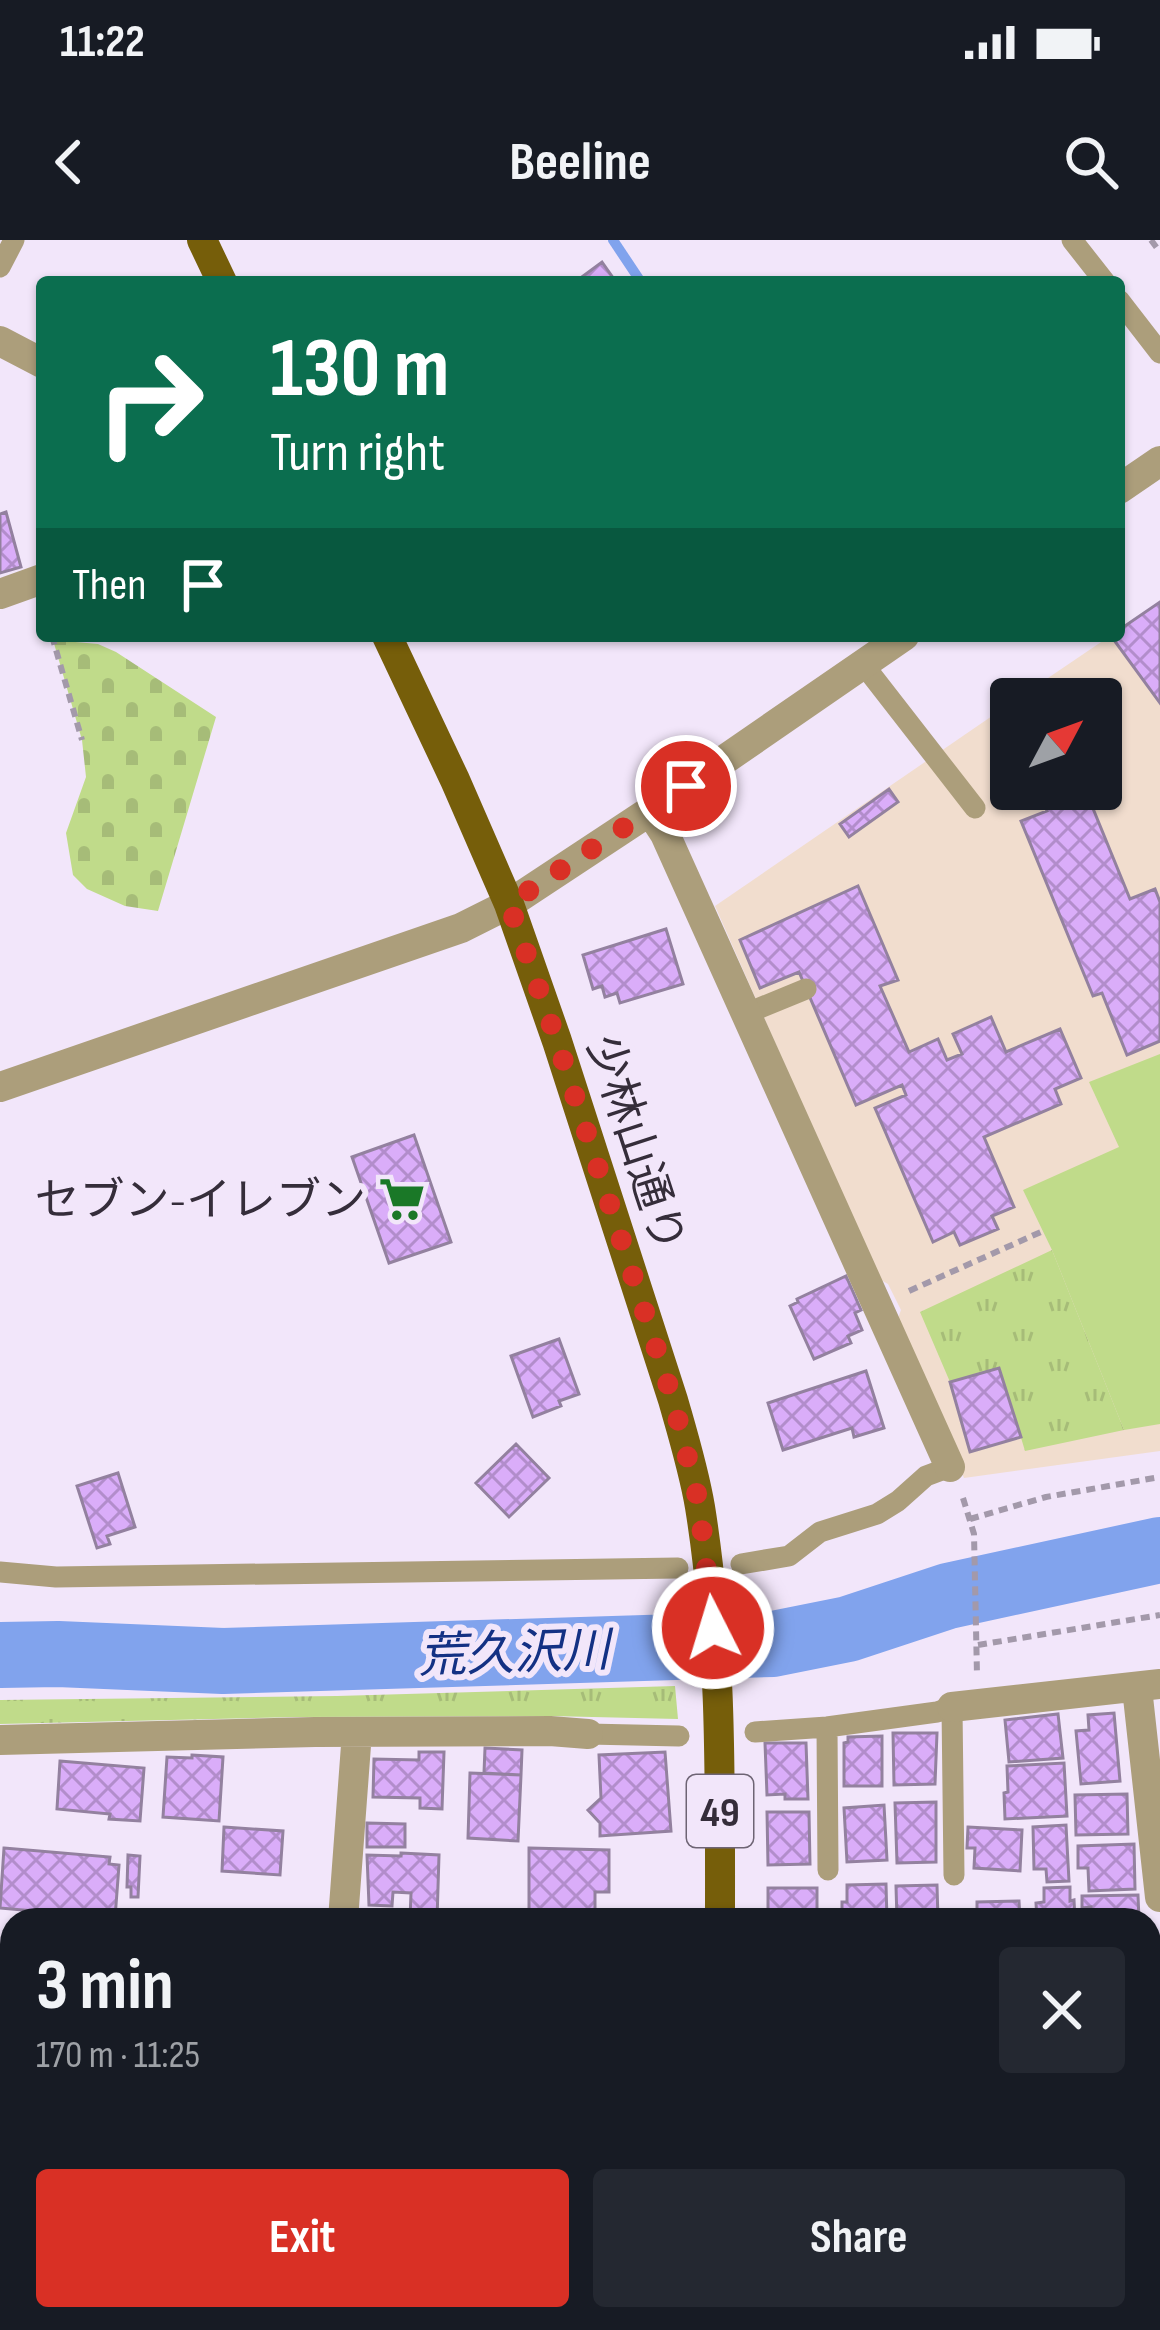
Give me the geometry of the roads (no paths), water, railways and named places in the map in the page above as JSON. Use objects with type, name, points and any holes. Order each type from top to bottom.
[{"type":"main road","points":[[202,240],[219,276]]},
{"type":"main road","name":"少林山通り","points":[[390,642],[509,904],[673,1400],[699,1503],[711,1590],[719,1702],[720,1908]]},
{"type":"street","points":[[0,341],[36,360]]},
{"type":"street","points":[[1125,485],[1160,460]]},
{"type":"street","points":[[0,594],[36,581]]},
{"type":"street","points":[[0,1087],[441,935],[509,904],[895,642]]},
{"type":"street","points":[[650,811],[665,834],[950,1467]]},
{"type":"street","points":[[952,1707],[1149,1686],[1160,1897]]},
{"type":"street","points":[[344,1908],[356,1732]]},
{"type":"street","points":[[0,1740],[356,1732],[588,1734]]},
{"type":"lane","points":[[0,267],[14,240]]},
{"type":"lane","points":[[1072,240],[1100,276]]},
{"type":"lane","points":[[1125,308],[1160,353]]},
{"type":"lane","points":[[863,664],[975,808]]},
{"type":"lane","points":[[745,1014],[806,989]]},
{"type":"lane","points":[[741,1564],[789,1556],[820,1532],[877,1514],[926,1476],[950,1467]]},
{"type":"lane","points":[[0,1573],[56,1577],[678,1568]]},
{"type":"lane","points":[[755,1732],[827,1727],[952,1707],[954,1874]]},
{"type":"lane","points":[[827,1727],[829,1870]]},
{"type":"lane","points":[[588,1734],[679,1736]]},
{"type":"waterway","points":[[613,240],[637,276]]},
{"type":"waterway","name":"荒久沢川","points":[[0,1655],[223,1661],[773,1644],[848,1629],[948,1596],[1160,1550]]},
{"type":"place","name":"セブン-イレブン","points":[[402,1199]]}]
